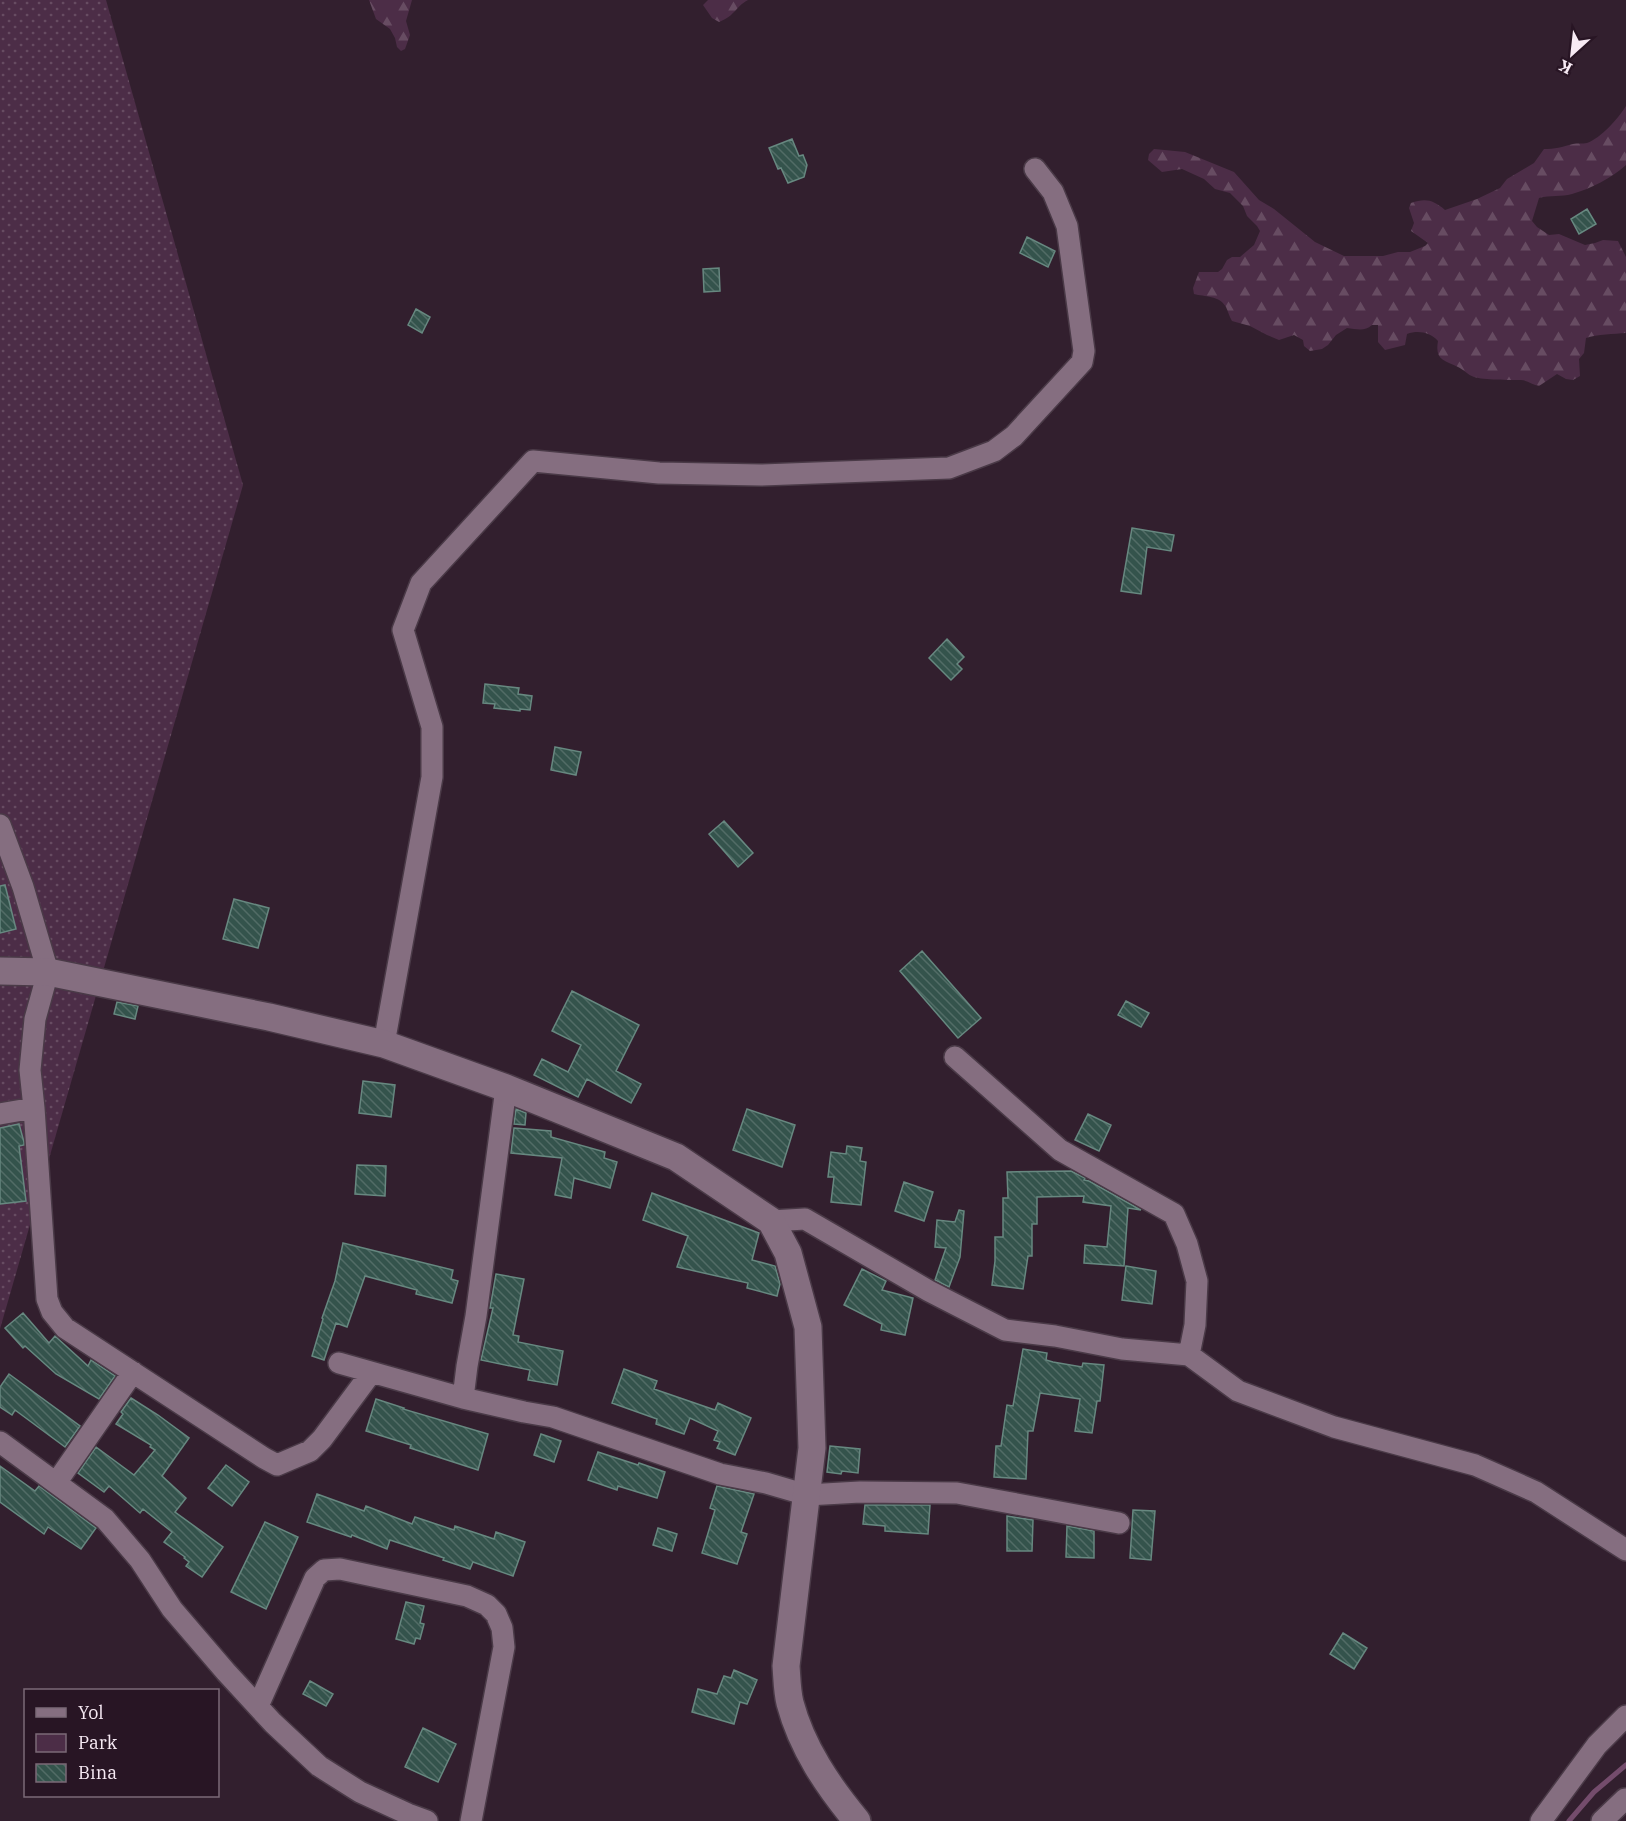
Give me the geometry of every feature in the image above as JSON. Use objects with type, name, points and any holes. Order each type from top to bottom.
[{"type":"street","points":[[384,1044],[432,777],[432,727],[403,630],[421,583],[533,461],[658,473],[761,475],[949,468],[994,452],[1014,436],[1082,362],[1083,351],[1067,226],[1053,192],[1035,169]]},
{"type":"street","points":[[0,825],[23,887],[48,972],[35,1019],[30,1070],[47,1299],[52,1312],[65,1328],[277,1465],[310,1451],[322,1439],[371,1373]]},
{"type":"street","points":[[0,972],[48,972],[269,1017],[384,1044],[506,1088],[676,1156],[771,1221],[788,1253],[808,1327],[812,1448],[786,1666],[790,1701],[801,1738],[820,1771],[857,1821]]},
{"type":"street","points":[[955,1057],[1060,1150],[1174,1214],[1187,1244],[1197,1281],[1195,1324],[1189,1355]]},
{"type":"street","points":[[463,1398],[506,1088]]},
{"type":"street","points":[[0,1114],[34,1108]]},
{"type":"street","points":[[771,1221],[805,1218],[929,1291],[1005,1330],[1055,1336],[1122,1350],[1189,1355],[1238,1391],[1334,1427],[1475,1465],[1536,1492],[1626,1550]]},
{"type":"street","points":[[339,1363],[463,1398],[554,1417],[720,1474],[765,1483],[807,1495],[860,1492],[957,1493],[1119,1523]]},
{"type":"street","points":[[56,1483],[133,1372]]},
{"type":"street","points":[[0,1442],[111,1525],[140,1560],[172,1609],[258,1706],[319,1766],[360,1792],[427,1821]]},
{"type":"street","points":[[258,1706],[315,1578],[324,1570],[340,1569],[467,1596],[487,1605],[496,1614],[502,1628],[504,1647],[471,1821]]},
{"type":"street","points":[[1542,1821],[1597,1746],[1626,1716]]},
{"type":"street","points":[[1602,1821],[1625,1799]]},
{"type":"green space","points":[[0,0],[106,0],[243,485],[0,1329]]},
{"type":"green space","points":[[369,0],[412,0],[406,21],[410,35],[405,49],[401,51],[397,47],[390,29],[376,19]]},
{"type":"green space","points":[[708,0],[748,0],[719,22],[712,18],[703,5]]},
{"type":"green space","points":[[1626,106],[1626,165],[1608,179],[1586,189],[1568,195],[1539,198],[1532,221],[1549,235],[1559,234],[1585,245],[1603,240],[1618,241],[1626,257],[1626,333],[1586,338],[1584,353],[1579,359],[1580,376],[1573,380],[1557,374],[1539,386],[1523,380],[1472,376],[1441,358],[1438,352],[1438,341],[1424,333],[1407,334],[1405,345],[1385,350],[1378,342],[1378,325],[1363,329],[1347,328],[1322,349],[1310,351],[1304,346],[1303,340],[1294,335],[1279,340],[1250,326],[1232,321],[1220,300],[1194,294],[1193,288],[1199,272],[1218,272],[1227,260],[1240,257],[1254,245],[1260,231],[1247,216],[1243,206],[1230,193],[1215,189],[1204,179],[1182,169],[1162,172],[1148,160],[1149,154],[1154,149],[1185,152],[1234,172],[1259,200],[1274,209],[1315,242],[1344,256],[1383,256],[1410,252],[1428,243],[1411,231],[1414,223],[1409,208],[1411,203],[1429,201],[1445,210],[1477,199],[1500,188],[1507,179],[1534,163],[1544,149],[1592,141],[1609,127]]},
{"type":"building","points":[[792,139],[799,156],[803,155],[807,165],[804,177],[788,183],[781,168],[778,169],[769,148]]},
{"type":"building","points":[[1587,209],[1596,224],[1579,234],[1571,219]]},
{"type":"building","points":[[1027,237],[1055,251],[1048,267],[1020,253]]},
{"type":"building","points":[[719,268],[720,291],[704,292],[703,269]]},
{"type":"building","points":[[416,309],[430,317],[422,333],[408,325]]},
{"type":"building","points":[[1132,528],[1174,535],[1171,551],[1147,547],[1141,594],[1121,591]]},
{"type":"building","points":[[947,639],[964,657],[957,664],[962,669],[951,680],[929,658]]},
{"type":"building","points":[[485,684],[519,688],[518,694],[532,696],[530,710],[494,708],[495,704],[483,703]]},
{"type":"building","points":[[555,747],[581,752],[576,775],[551,770]]},
{"type":"building","points":[[724,821],[753,853],[738,867],[709,834]]},
{"type":"building","points":[[5,885],[16,929],[0,933],[0,886]]},
{"type":"building","points":[[234,899],[269,908],[258,948],[223,939]]},
{"type":"building","points":[[922,951],[981,1018],[958,1038],[900,971]]},
{"type":"building","points":[[572,991],[639,1025],[616,1071],[641,1084],[631,1103],[587,1079],[578,1097],[534,1075],[542,1059],[568,1072],[581,1045],[552,1031]]},
{"type":"building","points":[[1126,1001],[1149,1013],[1141,1027],[1118,1015]]},
{"type":"building","points":[[117,1002],[138,1006],[135,1019],[114,1014]]},
{"type":"building","points":[[363,1081],[395,1085],[391,1117],[359,1113]]},
{"type":"building","points":[[516,1109],[526,1113],[525,1125],[514,1124]]},
{"type":"building","points":[[747,1109],[795,1125],[782,1167],[733,1150]]},
{"type":"building","points":[[1088,1114],[1111,1125],[1099,1151],[1075,1140]]},
{"type":"building","points":[[19,1124],[24,1142],[24,1145],[19,1146],[26,1201],[0,1204],[0,1128]]},
{"type":"building","points":[[514,1128],[551,1131],[551,1137],[605,1152],[604,1158],[617,1162],[610,1188],[574,1178],[571,1198],[555,1195],[562,1158],[511,1153]]},
{"type":"building","points":[[847,1146],[862,1148],[860,1161],[866,1162],[861,1205],[831,1202],[834,1177],[828,1177],[831,1152],[846,1154]]},
{"type":"building","points":[[357,1165],[386,1166],[385,1196],[355,1194]]},
{"type":"building","points":[[1071,1171],[1141,1210],[1128,1208],[1124,1266],[1084,1263],[1085,1245],[1107,1247],[1111,1206],[1083,1202],[1084,1196],[1037,1197],[1037,1224],[1032,1224],[1032,1256],[1028,1256],[1023,1289],[992,1285],[995,1237],[1003,1237],[1003,1198],[1008,1198],[1007,1172]]},
{"type":"building","points":[[904,1182],[933,1192],[924,1221],[895,1211]]},
{"type":"building","points":[[652,1193],[759,1233],[752,1260],[775,1266],[780,1284],[777,1296],[747,1288],[748,1283],[677,1267],[688,1236],[643,1220]]},
{"type":"building","points":[[959,1210],[964,1211],[960,1257],[949,1287],[935,1280],[946,1248],[935,1247],[937,1220],[955,1222]]},
{"type":"building","points":[[343,1243],[453,1270],[451,1279],[458,1281],[452,1303],[416,1294],[417,1290],[365,1276],[347,1327],[336,1323],[324,1360],[312,1356],[335,1281]]},
{"type":"building","points":[[1126,1266],[1156,1271],[1152,1304],[1122,1300]]},
{"type":"building","points":[[862,1269],[886,1281],[882,1290],[913,1298],[905,1335],[881,1330],[882,1324],[844,1305]]},
{"type":"building","points":[[496,1274],[524,1279],[513,1335],[519,1336],[518,1342],[563,1351],[557,1385],[528,1380],[530,1370],[481,1360],[493,1308],[490,1308]]},
{"type":"building","points":[[23,1313],[49,1343],[55,1336],[88,1366],[91,1360],[115,1376],[99,1399],[56,1374],[25,1346],[23,1348],[5,1328]]},
{"type":"building","points":[[1023,1349],[1047,1353],[1046,1360],[1053,1362],[1082,1367],[1083,1363],[1104,1365],[1100,1401],[1097,1401],[1092,1433],[1075,1431],[1080,1399],[1040,1393],[1033,1431],[1028,1431],[1026,1479],[994,1477],[996,1446],[1001,1446],[1007,1405],[1013,1406]]},
{"type":"building","points":[[624,1369],[657,1381],[654,1389],[715,1410],[718,1403],[751,1418],[735,1455],[717,1448],[720,1442],[714,1440],[718,1431],[690,1418],[684,1434],[656,1424],[657,1419],[612,1403]]},
{"type":"building","points":[[9,1374],[80,1426],[65,1447],[15,1410],[12,1415],[0,1407],[0,1387]]},
{"type":"building","points":[[131,1398],[189,1438],[162,1476],[186,1498],[175,1512],[223,1547],[202,1577],[186,1566],[189,1562],[185,1557],[164,1542],[172,1532],[143,1509],[140,1513],[109,1486],[104,1492],[78,1473],[96,1447],[134,1475],[155,1450],[150,1447],[151,1445],[116,1424]]},
{"type":"building","points":[[376,1399],[488,1434],[478,1470],[366,1431]]},
{"type":"building","points":[[541,1434],[561,1441],[554,1462],[534,1455]]},
{"type":"building","points":[[830,1446],[860,1449],[858,1473],[827,1472]]},
{"type":"building","points":[[598,1452],[665,1472],[657,1498],[618,1486],[617,1490],[588,1480]]},
{"type":"building","points":[[226,1465],[249,1482],[232,1506],[208,1488]]},
{"type":"building","points":[[0,1466],[35,1491],[39,1486],[96,1528],[81,1549],[48,1527],[44,1534],[0,1502]]},
{"type":"building","points":[[717,1486],[754,1494],[741,1532],[747,1534],[737,1564],[702,1553],[715,1510],[710,1508]]},
{"type":"building","points":[[317,1494],[364,1511],[366,1506],[412,1524],[415,1517],[454,1530],[455,1526],[494,1539],[496,1532],[525,1542],[513,1576],[473,1562],[470,1569],[390,1540],[387,1549],[352,1535],[351,1537],[307,1522]]},
{"type":"building","points":[[865,1505],[930,1505],[928,1534],[885,1531],[885,1526],[863,1524]]},
{"type":"building","points":[[1133,1510],[1155,1511],[1151,1560],[1130,1558]]},
{"type":"building","points":[[1007,1516],[1033,1520],[1032,1551],[1007,1551]]},
{"type":"building","points":[[265,1522],[298,1537],[266,1609],[231,1592]]},
{"type":"building","points":[[1067,1526],[1094,1531],[1094,1558],[1066,1557]]},
{"type":"building","points":[[658,1528],[677,1534],[672,1551],[653,1545]]},
{"type":"building","points":[[406,1602],[424,1606],[420,1623],[424,1624],[420,1639],[416,1638],[414,1644],[396,1639]]},
{"type":"building","points":[[1343,1633],[1367,1648],[1354,1669],[1330,1654]]},
{"type":"building","points":[[734,1670],[757,1680],[747,1704],[740,1702],[734,1724],[692,1712],[698,1689],[717,1694],[724,1676],[731,1678]]},
{"type":"building","points":[[310,1681],[333,1694],[326,1706],[303,1694]]},
{"type":"building","points":[[423,1728],[456,1744],[438,1782],[405,1767]]},
{"type":"waterway","points":[[1569,1821],[1594,1792],[1626,1765]]}]
